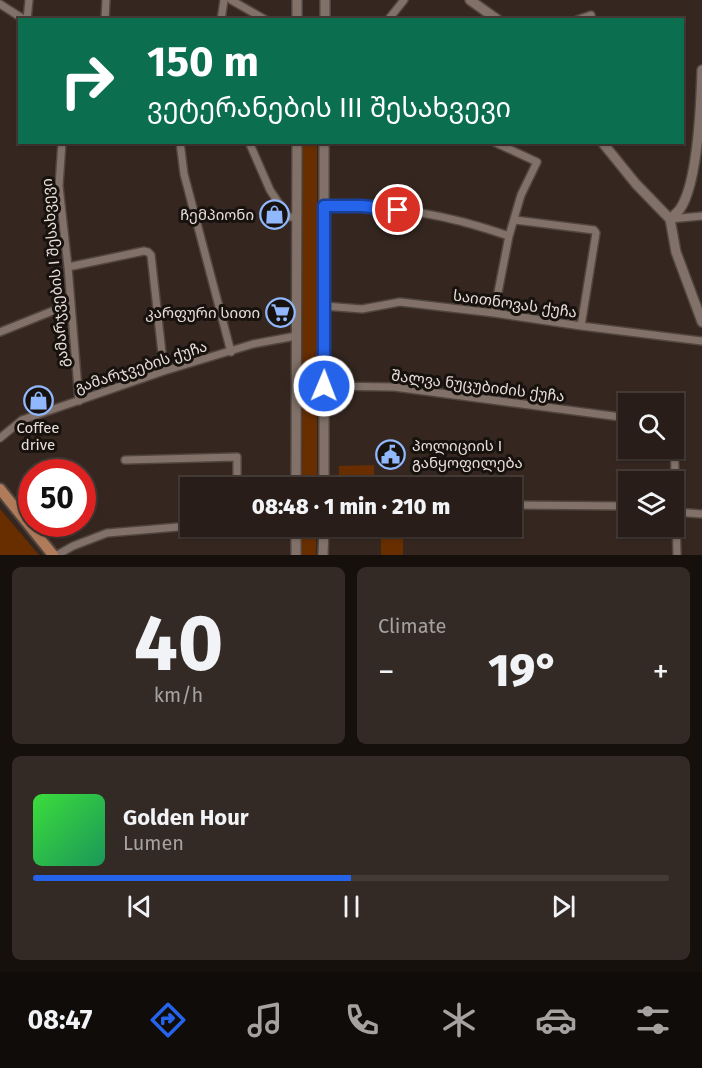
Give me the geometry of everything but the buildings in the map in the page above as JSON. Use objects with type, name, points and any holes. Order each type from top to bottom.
[{"type":"main road","points":[[297,0],[297,18]]},
{"type":"main road","points":[[325,0],[325,18]]},
{"type":"main road","points":[[470,0],[495,18]]},
{"type":"main road","points":[[670,219],[681,208],[691,182],[699,126],[702,70]]},
{"type":"main road","points":[[297,144],[297,477]]},
{"type":"main road","points":[[324,144],[324,477]]},
{"type":"main road","points":[[604,144],[636,184],[670,219],[675,252],[697,298],[702,322]]},
{"type":"main road","points":[[0,489],[55,555]]},
{"type":"main road","points":[[296,537],[296,555]]},
{"type":"main road","points":[[323,555],[324,537]]},
{"type":"street","points":[[26,18],[29,0]]},
{"type":"street","points":[[105,18],[106,0]]},
{"type":"street","points":[[221,18],[224,0]]},
{"type":"street","points":[[231,0],[262,18]]},
{"type":"street","points":[[390,18],[404,0]]},
{"type":"street","points":[[0,4],[23,18]]},
{"type":"street","points":[[583,18],[591,15]]},
{"type":"street","name":"გამარჯვების I შესახვევი","points":[[62,144],[59,186],[79,401]]},
{"type":"street","points":[[180,144],[184,174],[231,352]]},
{"type":"street","points":[[250,144],[270,190],[288,217],[297,217]]},
{"type":"street","points":[[494,313],[509,236],[521,195],[537,162],[498,144]]},
{"type":"street","points":[[324,206],[362,206],[417,212],[509,236]]},
{"type":"street","points":[[670,219],[702,216]]},
{"type":"street","points":[[515,220],[594,230],[596,233],[581,326]]},
{"type":"street","points":[[68,267],[144,251],[151,255],[164,371]]},
{"type":"street","name":"საითნოვას ქუჩა","points":[[324,306],[362,309],[400,302],[702,341]]},
{"type":"street","points":[[0,332],[70,304]]},
{"type":"street","name":"გამარჯვების ქუჩა","points":[[0,438],[22,420],[164,371],[253,344],[297,336]]},
{"type":"street","name":"შალვა ნუცუბიძის ქუჩა","points":[[324,386],[394,387],[618,417]]},
{"type":"street","points":[[125,460],[237,457],[237,477]]},
{"type":"street","points":[[522,505],[618,506]]},
{"type":"street","points":[[684,512],[702,514]]},
{"type":"street","points":[[55,555],[107,533],[180,527]]},
{"type":"street","points":[[676,537],[677,555]]},
{"type":"shaded area","points":[[303,144],[317,144],[317,477],[302,477]]},
{"type":"shaded area","points":[[374,465],[374,476],[339,477],[339,466]]},
{"type":"shaded area","points":[[0,509],[18,530],[18,537],[24,537],[39,555],[0,555]]},
{"type":"shaded area","points":[[302,537],[316,537],[316,555],[302,555]]},
{"type":"shaded area","points":[[381,537],[403,537],[403,555],[381,555]]},
{"type":"place","name":"ჩემპიონი","points":[[275,215]]},
{"type":"place","name":"კარფური სითი","points":[[281,313]]},
{"type":"place","name":"Coffee drive","points":[[38,401]]},
{"type":"place","name":"პოლიციის I განყოფილება","points":[[391,455]]},
{"type":"route","points":[[324,386],[324,206],[362,206],[398,210]]}]
